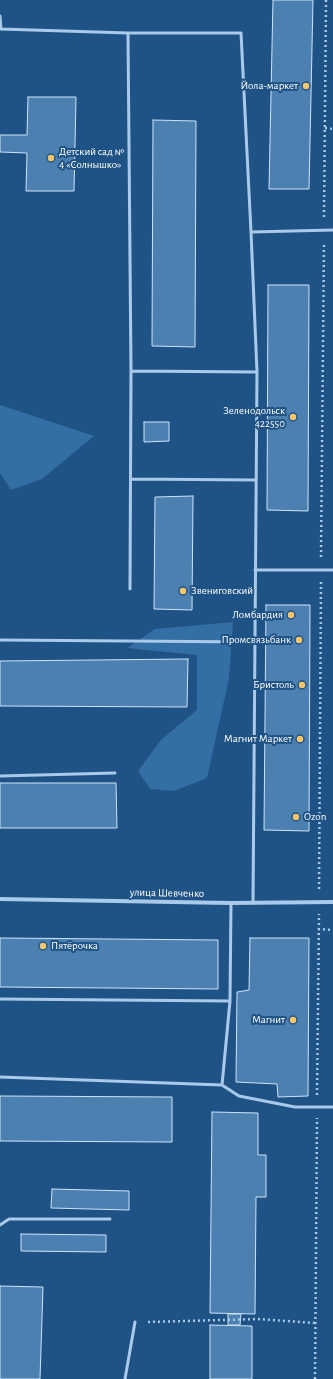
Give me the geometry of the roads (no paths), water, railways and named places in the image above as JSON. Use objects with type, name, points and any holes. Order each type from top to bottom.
[{"type":"street","name":"улица Шевченко","points":[[0,899],[231,903],[333,902]]},
{"type":"lane","points":[[0,16],[0,29],[128,33],[241,34],[257,372],[253,903]]},
{"type":"lane","points":[[128,33],[131,371],[130,589]]},
{"type":"lane","points":[[251,232],[333,230]]},
{"type":"lane","points":[[131,371],[257,372]]},
{"type":"lane","points":[[130,479],[256,480]]},
{"type":"lane","points":[[255,570],[333,570]]},
{"type":"lane","points":[[0,640],[255,642]]},
{"type":"lane","points":[[0,776],[115,773]]},
{"type":"lane","points":[[222,1085],[230,1001],[231,903]]},
{"type":"lane","points":[[0,1000],[230,1001]]},
{"type":"lane","points":[[0,1077],[222,1085],[239,1096],[295,1107],[333,1107]]},
{"type":"lane","points":[[0,1225],[9,1219],[110,1219]]},
{"type":"lane","points":[[125,1379],[135,1322]]},
{"type":"place","name":"Йола-маркет","points":[[306,86]]},
{"type":"place","name":"Детский сад № 4 «Солнышко»","points":[[51,158]]},
{"type":"place","name":"Зеленодольск 422550","points":[[293,417]]},
{"type":"place","name":"Звениговский","points":[[183,591]]},
{"type":"place","name":"Ломбардия","points":[[291,615]]},
{"type":"place","name":"Промсвязьбанк","points":[[299,640]]},
{"type":"place","name":"Бристоль","points":[[302,685]]},
{"type":"place","name":"Магнит Маркет","points":[[300,739]]},
{"type":"place","name":"Ozon","points":[[296,817]]},
{"type":"place","name":"Пятёрочка","points":[[43,946]]},
{"type":"place","name":"Магнит","points":[[293,1020]]}]
